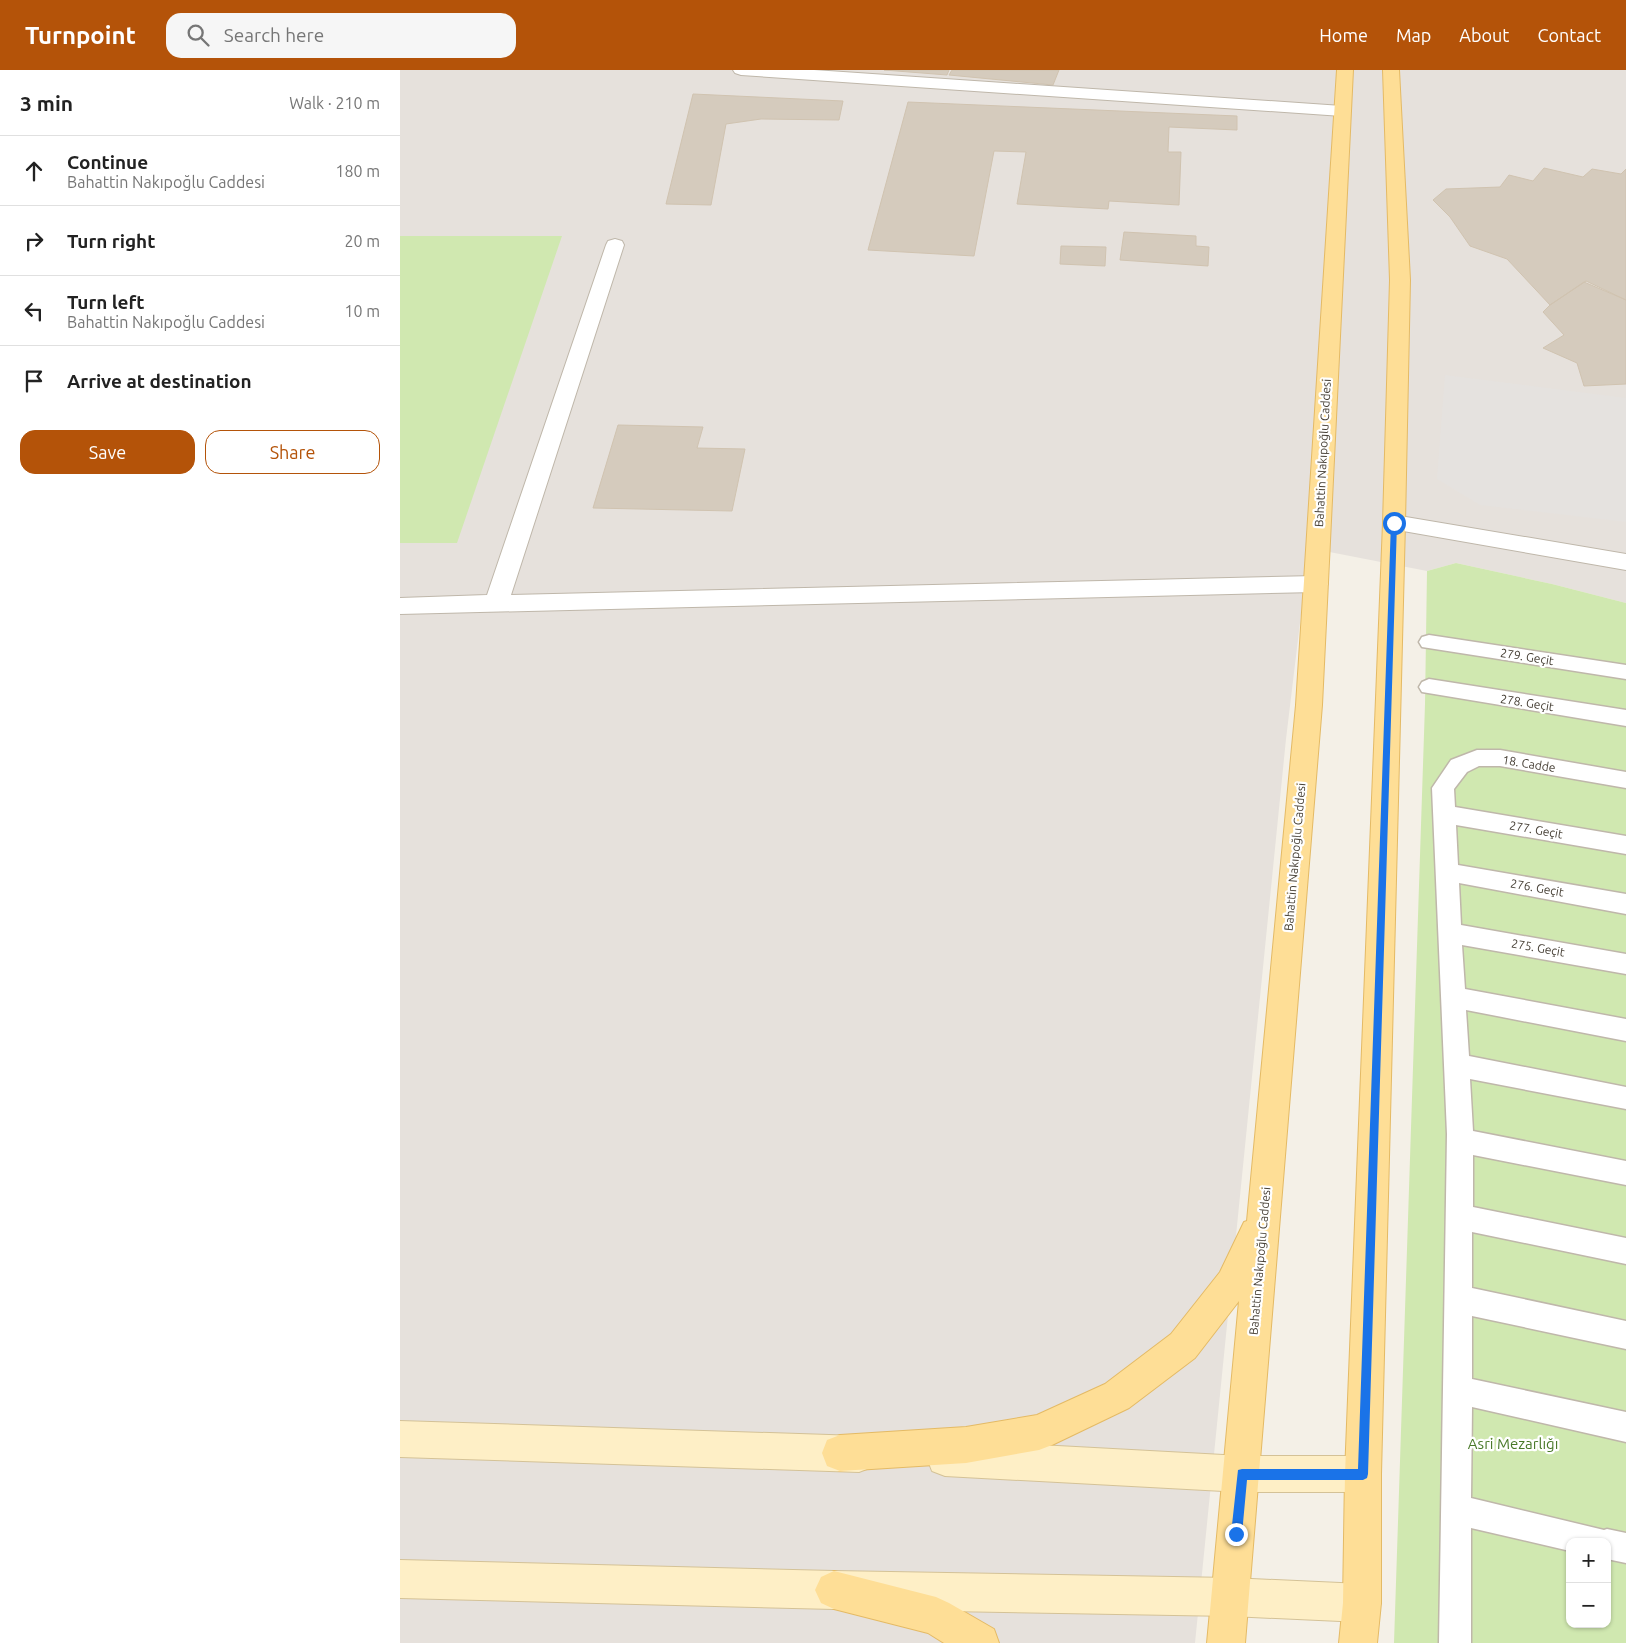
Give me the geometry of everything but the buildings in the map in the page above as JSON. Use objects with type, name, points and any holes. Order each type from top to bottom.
[{"type":"main road","name":"Bahattin Nakıpoğlu Caddesi","points":[[1226,1643],[1309,704],[1345,70]]},
{"type":"main road","points":[[1358,1643],[1362,1603],[1363,1474],[1394,523],[1400,280],[1391,70]]},
{"type":"main road","points":[[840,1453],[966,1445],[1039,1432],[1117,1396],[1183,1346],[1232,1284],[1264,1216]]},
{"type":"main road","points":[[400,1439],[840,1453],[1242,1474],[1363,1474]]},
{"type":"main road","points":[[400,1579],[834,1590],[1231,1597],[1362,1603]]},
{"type":"main road","points":[[834,1590],[936,1616],[980,1643]]},
{"type":"street","points":[[741,70],[1342,111]]},
{"type":"street","points":[[496,603],[615,245]]},
{"type":"street","points":[[1394,523],[1626,562]]},
{"type":"street","points":[[400,606],[1316,584]]},
{"type":"lane","name":"279. Geçit","points":[[1429,642],[1626,672]]},
{"type":"lane","name":"278. Geçit","points":[[1428,687],[1626,718]]},
{"type":"lane","name":"18. Cadde","points":[[1445,814],[1444,788],[1459,766],[1477,758],[1500,758],[1626,780]]},
{"type":"lane","name":"277. Geçit","points":[[1445,814],[1626,845]]},
{"type":"lane","points":[[1445,814],[1460,1141],[1456,1643]]},
{"type":"lane","name":"276. Geçit","points":[[1448,872],[1626,904]]},
{"type":"lane","name":"275. Geçit","points":[[1451,933],[1626,964]]},
{"type":"lane","points":[[1454,997],[1626,1030]]},
{"type":"lane","points":[[1457,1065],[1626,1098]]},
{"type":"lane","points":[[1460,1141],[1626,1173]]},
{"type":"lane","points":[[1460,1217],[1626,1251]]},
{"type":"lane","points":[[1459,1298],[1626,1335]]},
{"type":"lane","points":[[1458,1390],[1626,1427]]},
{"type":"lane","points":[[1456,1510],[1578,1538]]},
{"type":"lane","points":[[1611,1545],[1626,1548]]},
{"type":"shaded area","points":[[400,70],[1626,70],[1626,603],[1552,584],[1456,563],[1427,571],[1309,548],[1286,739],[1195,1643],[400,1643]]},
{"type":"shaded area","points":[[1445,375],[1626,398],[1626,522],[1480,505],[1437,479]]},
{"type":"green space","points":[[400,236],[562,236],[457,543],[400,543]]},
{"type":"green space","name":"Asri Mezarlığı","points":[[1456,563],[1552,584],[1626,603],[1626,1643],[1394,1643],[1425,704],[1427,571]]},
{"type":"route","points":[[1236,1534],[1242,1474],[1363,1474],[1394,523]]}]
